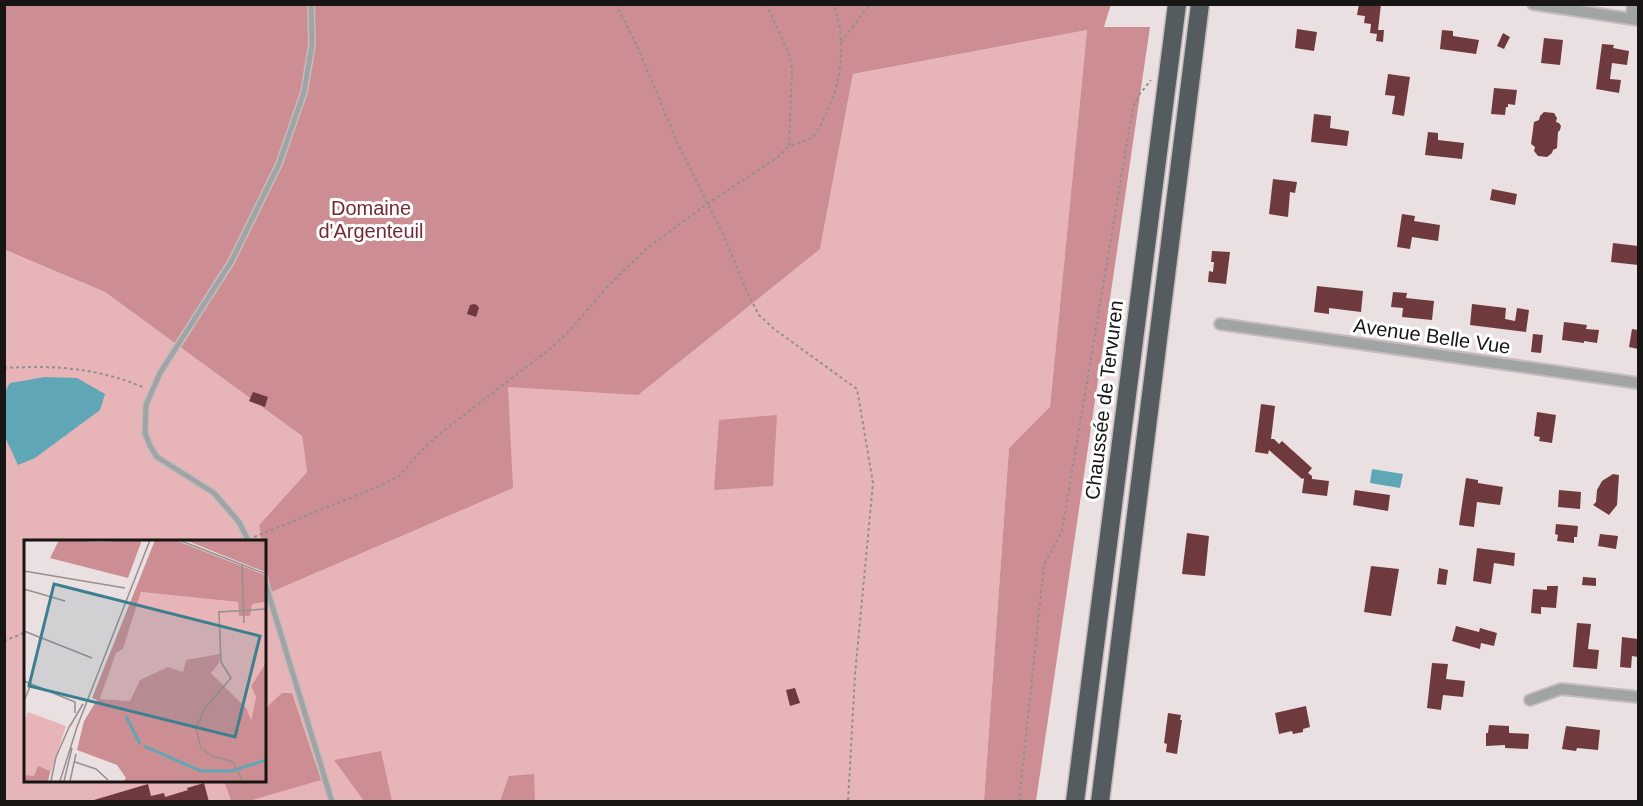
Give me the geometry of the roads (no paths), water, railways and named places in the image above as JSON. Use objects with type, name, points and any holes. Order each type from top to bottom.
[{"type":"highway","name":"Chaussée de Tervuren","points":[[1076,801],[1177,4]]},
{"type":"highway","points":[[1100,801],[1200,4]]},
{"type":"street","points":[[1533,4],[1635,19],[1633,4]]},
{"type":"street","name":"Avenue Belle Vue","points":[[1220,324],[1638,383]]},
{"type":"street","points":[[1530,700],[1561,689],[1638,697]]},
{"type":"lane","points":[[249,540],[240,522],[214,493],[158,457],[145,433],[146,405],[160,373],[231,262],[279,164],[304,92],[312,45],[311,4]]},
{"type":"lane","points":[[266,586],[332,801]]},
{"type":"water","points":[[45,377],[77,378],[105,394],[100,410],[35,458],[18,465],[5,437],[5,391],[10,383]]},
{"type":"water","points":[[1372,469],[1403,474],[1400,488],[1370,483]]},
{"type":"park label","name":"Domaine d'Argenteuil","points":[[371,220]]}]
